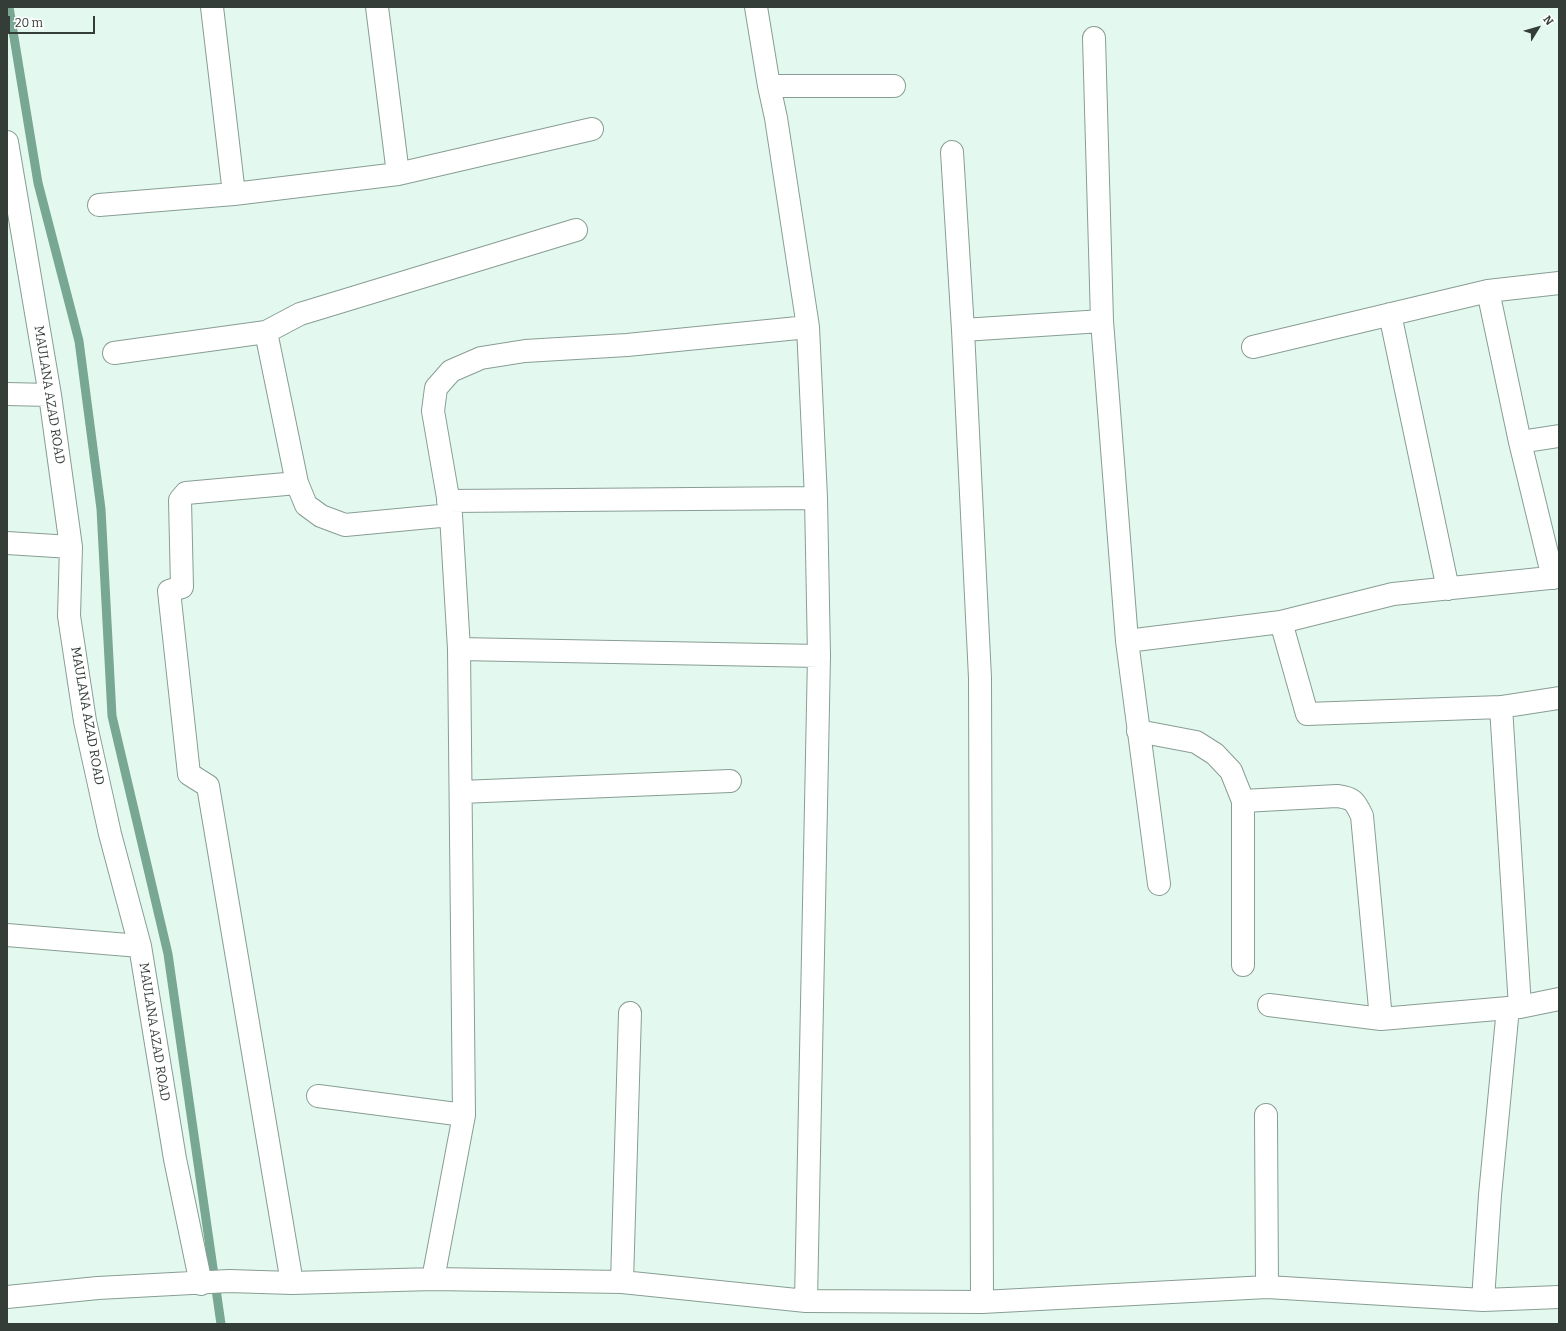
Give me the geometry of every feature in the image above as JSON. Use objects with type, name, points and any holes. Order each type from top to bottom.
[{"type":"street","points":[[212,7],[234,194]]},
{"type":"street","points":[[377,7],[398,174]]},
{"type":"street","points":[[756,7],[769,86],[776,118],[808,326],[816,498],[819,656],[806,1301]]},
{"type":"street","points":[[1094,38],[1102,320],[1127,641],[1159,884]]},
{"type":"street","points":[[769,86],[894,86]]},
{"type":"street","points":[[98,205],[234,194],[398,174],[592,129]]},
{"type":"street","name":"MAULANA AZAD ROAD","points":[[7,142],[16,252],[50,395],[71,547],[69,616],[85,721],[110,834],[140,946],[175,1159],[201,1284]]},
{"type":"street","points":[[952,152],[963,330],[980,678],[982,1302]]},
{"type":"street","points":[[114,353],[266,332],[300,314],[576,230]]},
{"type":"street","points":[[1253,347],[1488,292],[1559,283]]},
{"type":"street","points":[[1127,641],[1281,622],[1393,594],[1556,577],[1520,442],[1488,292]]},
{"type":"street","points":[[1390,314],[1448,589]]},
{"type":"street","points":[[963,330],[1102,320]]},
{"type":"street","points":[[433,1279],[464,1115],[459,649],[450,508],[433,412],[436,388],[451,371],[481,358],[525,351],[627,345],[808,326]]},
{"type":"street","points":[[266,332],[297,483],[306,505],[321,516],[345,525],[450,508],[816,498]]},
{"type":"street","points":[[7,394],[50,395]]},
{"type":"street","points":[[1520,442],[1559,436]]},
{"type":"street","points":[[292,1283],[208,786],[189,774],[169,591],[182,587],[180,500],[186,493],[297,483]]},
{"type":"street","points":[[7,544],[71,547]]},
{"type":"street","points":[[1281,622],[1307,714],[1501,708],[1559,698]]},
{"type":"street","points":[[459,649],[819,656]]},
{"type":"street","points":[[1483,1300],[1490,1195],[1514,1007],[1501,708]]},
{"type":"street","points":[[1138,731],[1196,742],[1215,754],[1231,771],[1243,800],[1243,965]]},
{"type":"street","points":[[461,792],[730,781]]},
{"type":"street","points":[[1243,800],[1337,796],[1348,798],[1356,803],[1362,816],[1381,1019]]},
{"type":"street","points":[[7,935],[140,946]]},
{"type":"street","points":[[1269,1005],[1381,1019],[1514,1007],[1559,1000]]},
{"type":"street","points":[[622,1282],[630,1013]]},
{"type":"street","points":[[318,1096],[464,1115]]},
{"type":"street","points":[[1266,1115],[1267,1287]]},
{"type":"street","points":[[7,1297],[98,1288],[229,1282],[292,1283],[433,1279],[622,1282],[806,1301],[982,1302],[1267,1287],[1483,1300],[1559,1297]]},
{"type":"waterway","points":[[9,7],[38,183],[79,341],[101,509],[112,716],[168,954],[221,1324]]}]
